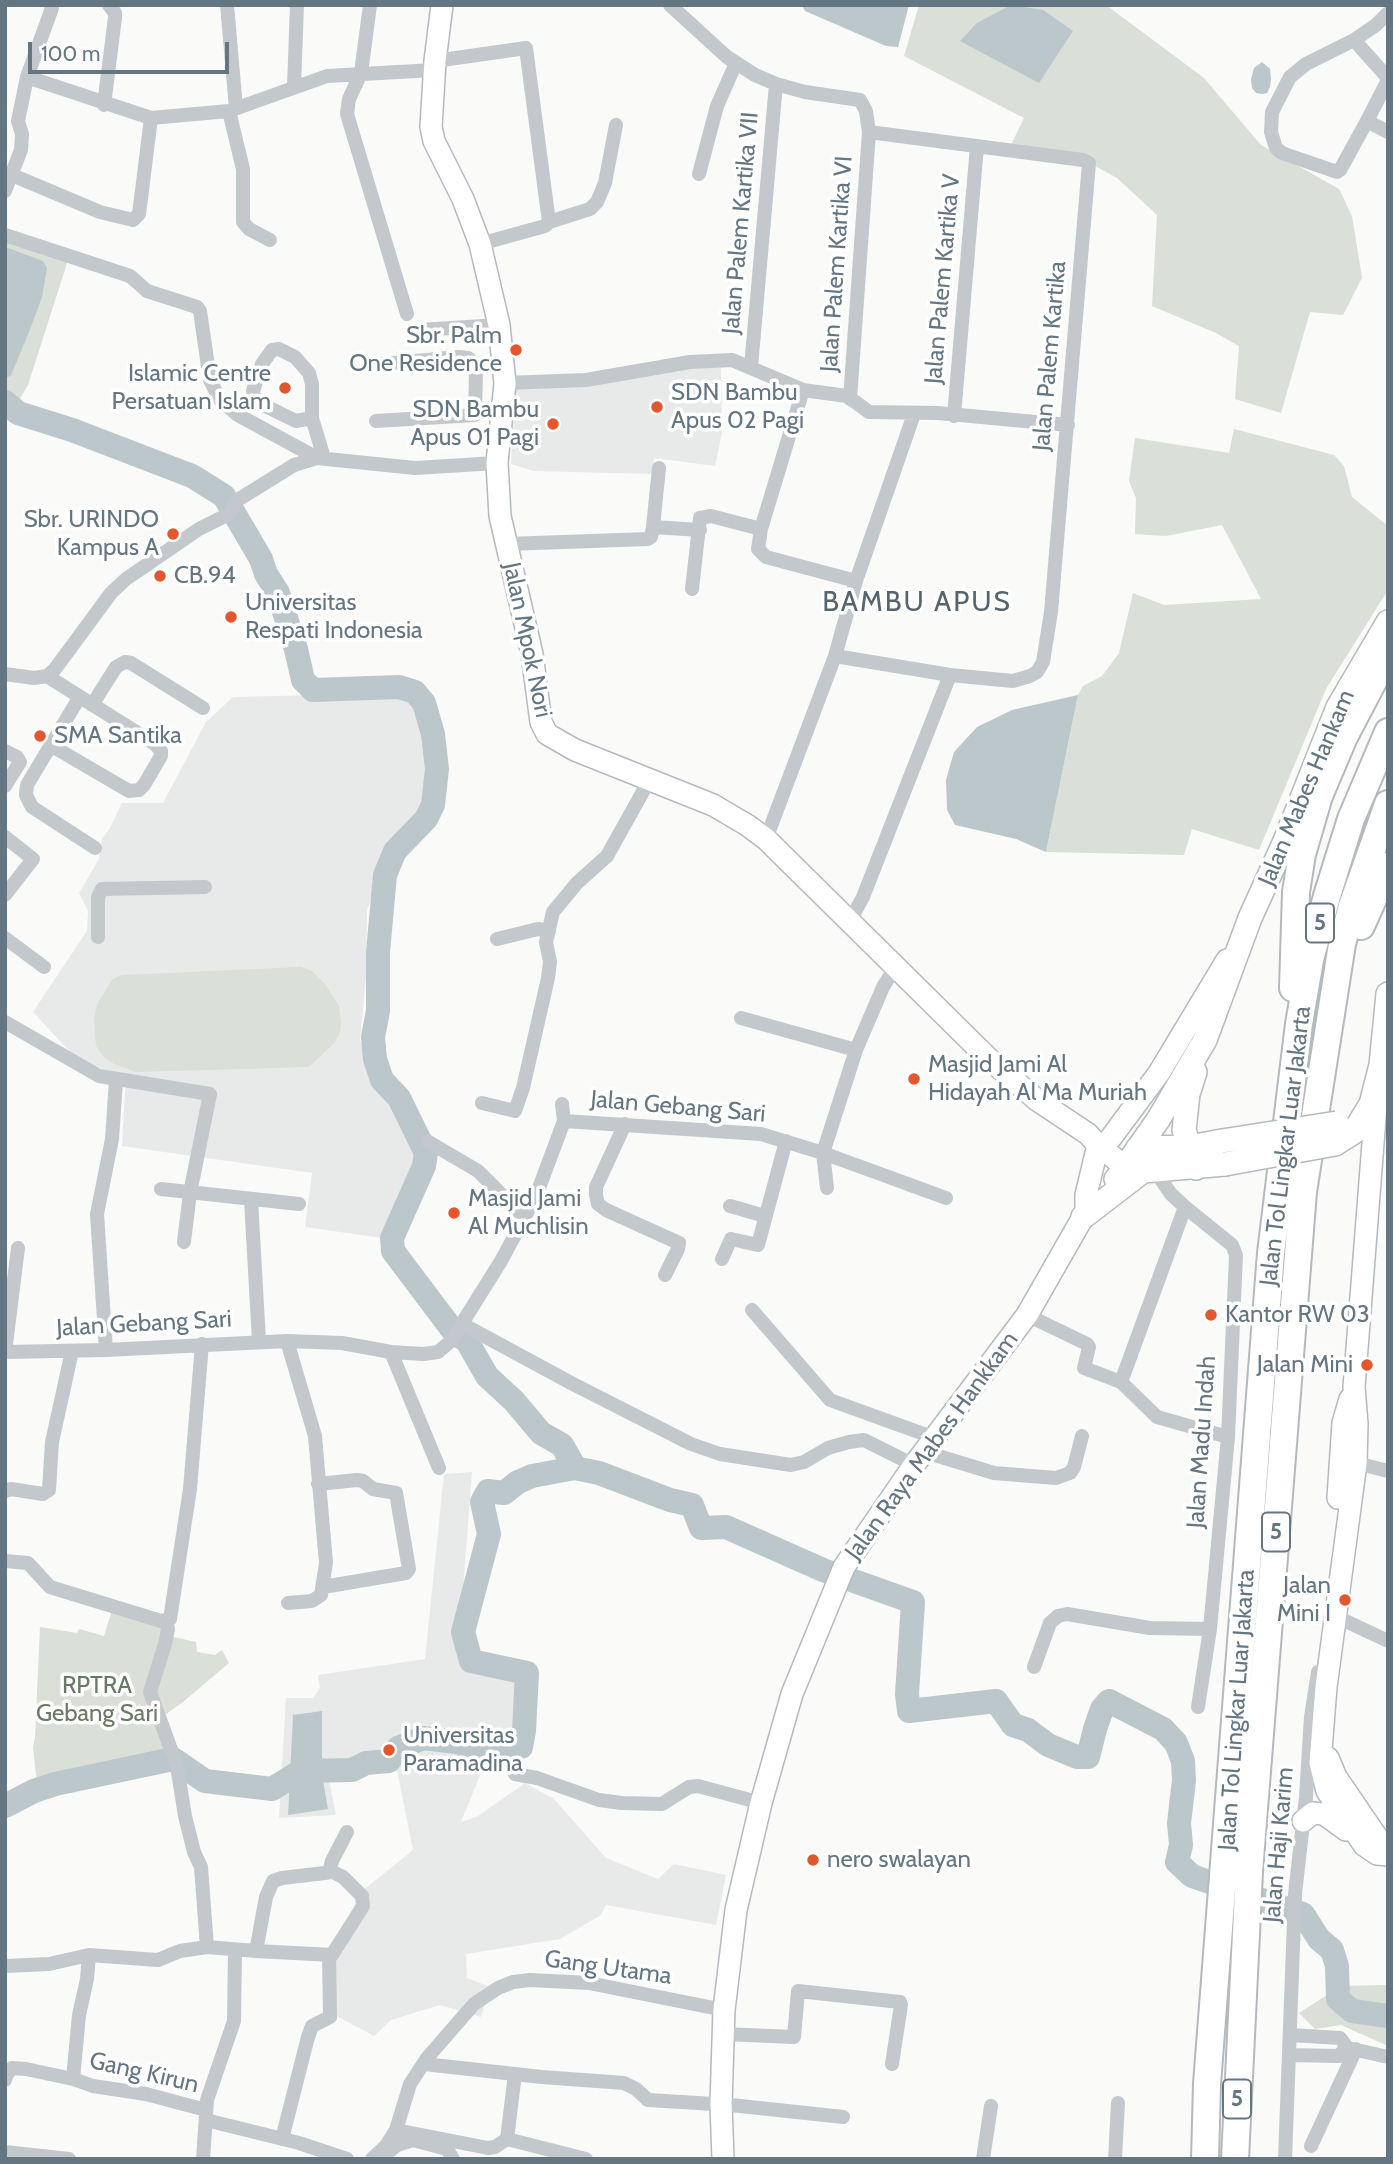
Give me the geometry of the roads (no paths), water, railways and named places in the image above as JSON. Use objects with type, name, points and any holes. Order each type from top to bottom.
[{"type":"highway","points":[[1298,1024],[1292,977],[1296,892],[1301,854],[1319,796],[1344,737],[1388,653]]},
{"type":"highway","name":"Jalan Tol Lingkar Luar Jakarta","points":[[1205,2159],[1207,2084],[1233,1923],[1271,1253],[1298,1024],[1326,896],[1351,819],[1388,732]]},
{"type":"highway","name":"Jalan Tol Lingkar Luar Jakarta","points":[[1237,1868],[1303,1192],[1341,965],[1342,944],[1352,906],[1388,804]]},
{"type":"highway","points":[[1341,965],[1388,866]]},
{"type":"highway","name":"Jalan Tol Lingkar Luar Jakarta","points":[[1233,1923],[1240,2038],[1235,2159]]},
{"type":"highway","points":[[1240,2038],[1245,2159]]},
{"type":"highway","points":[[1196,2159],[1207,2084]]},
{"type":"main road","name":"Jalan Mpok Nori","points":[[442,5],[431,127],[434,141],[463,200],[480,244],[499,325],[505,375],[497,463],[500,516],[532,654],[541,722],[547,734],[575,750],[731,814],[766,839],[989,1059],[1037,1100],[1140,1164]]},
{"type":"main road","name":"Jalan Mabes Hankam","points":[[1085,1215],[1140,1164],[1158,1120],[1205,1040],[1250,918],[1285,841],[1338,707],[1388,622]]},
{"type":"main road","name":"Jalan Mabes Hankam","points":[[1099,1140],[1159,1073],[1250,918]]},
{"type":"main road","points":[[1364,1845],[1328,1791],[1316,1734],[1326,1687],[1340,1590],[1349,1475],[1343,1423],[1354,1387],[1388,993]]},
{"type":"main road","points":[[1193,1157],[1184,1130],[1185,1115],[1188,1094],[1205,1040]]},
{"type":"main road","points":[[1140,1164],[1342,1133],[1371,1104],[1378,1086]]},
{"type":"main road","points":[[1342,1133],[1366,1162],[1370,1190]]},
{"type":"main road","points":[[1085,1215],[1086,1195],[1099,1140]]},
{"type":"main road","name":"Jalan Raya Mabes Hankkam","points":[[723,2159],[721,2105],[724,2010],[736,1910],[761,1803],[792,1694],[841,1574],[925,1452],[1027,1315],[1085,1215]]},
{"type":"main road","points":[[1340,1590],[1336,1537],[1349,1475]]},
{"type":"main road","points":[[1303,1821],[1312,1813],[1324,1814],[1377,1854],[1387,1855],[1336,1777],[1316,1734]]},
{"type":"street","points":[[5,191],[21,150],[22,134],[12,120],[51,5],[58,5]]},
{"type":"street","points":[[104,104],[115,18],[109,5]]},
{"type":"street","points":[[227,5],[232,109],[243,169],[243,222],[249,229],[270,240]]},
{"type":"street","points":[[294,87],[298,5]]},
{"type":"street","points":[[370,5],[361,73],[349,99],[347,114],[407,314]]},
{"type":"street","points":[[670,5],[736,63],[776,84],[820,95],[860,100],[866,111],[869,132]]},
{"type":"street","points":[[1354,40],[1388,79],[1340,170],[1331,172],[1282,153],[1276,148],[1270,132],[1272,112],[1290,77],[1306,64],[1354,40],[1388,13]]},
{"type":"street","points":[[27,77],[151,118],[232,109],[327,76],[435,65],[526,48],[549,222]]},
{"type":"street","points":[[699,174],[718,106],[736,63]]},
{"type":"street","name":"Jalan Palem Kartika VII","points":[[751,367],[776,84]]},
{"type":"street","points":[[12,175],[100,212],[134,220],[139,214],[151,118]]},
{"type":"street","points":[[1367,121],[1388,132]]},
{"type":"street","points":[[480,244],[545,226],[549,222],[590,209],[597,202],[605,183],[616,125]]},
{"type":"street","name":"Jalan Palem Kartika","points":[[869,132],[1086,160],[1089,163],[1051,612],[1043,662],[1037,672],[1013,681],[950,675]]},
{"type":"street","name":"Jalan Palem Kartika VI","points":[[850,399],[869,132]]},
{"type":"street","name":"Jalan Palem Kartika V","points":[[954,416],[977,146]]},
{"type":"street","points":[[5,235],[130,276],[147,291],[197,307],[200,311],[210,380],[220,400],[238,415],[321,458],[415,468],[497,463]]},
{"type":"street","points":[[420,330],[499,325]]},
{"type":"street","points":[[312,418],[296,421],[255,401],[253,391],[262,364],[272,350],[279,348],[295,357],[309,373],[312,384],[312,418],[321,458]]},
{"type":"street","points":[[371,365],[459,357],[468,358],[476,370],[475,415],[376,421]]},
{"type":"street","points":[[476,370],[505,375],[593,380],[698,361],[732,359],[803,390],[838,394],[869,412],[1068,425]]},
{"type":"street","points":[[803,390],[757,544],[761,554],[766,557],[856,581]]},
{"type":"street","points":[[766,839],[835,656],[856,581],[914,414]]},
{"type":"street","points":[[5,674],[34,678],[47,676],[111,593],[125,579],[286,468],[321,458]]},
{"type":"street","points":[[507,544],[648,539],[653,527],[659,468]]},
{"type":"street","points":[[692,589],[700,518],[712,516],[761,529]]},
{"type":"street","points":[[653,527],[700,530]]},
{"type":"street","points":[[835,656],[950,675],[863,897],[850,921]]},
{"type":"street","points":[[95,848],[27,802],[27,785],[52,746],[116,667],[125,662],[131,663],[203,708]]},
{"type":"street","points":[[47,676],[155,744],[161,751],[161,756],[144,785],[139,790],[129,791],[52,746]]},
{"type":"street","points":[[5,751],[20,762],[5,786]]},
{"type":"street","points":[[482,1103],[515,1111],[523,1088],[548,978],[550,962],[546,942],[553,912],[577,883],[607,856],[650,779]]},
{"type":"street","points":[[5,837],[33,859],[5,895]]},
{"type":"street","points":[[98,937],[98,897],[102,889],[205,887]]},
{"type":"street","points":[[497,939],[538,929],[549,930]]},
{"type":"street","points":[[5,938],[44,967]]},
{"type":"street","points":[[827,1188],[822,1153],[856,1050],[879,995],[896,967]]},
{"type":"street","points":[[741,1018],[856,1050]]},
{"type":"street","points":[[5,1022],[90,1072],[116,1080],[210,1094],[190,1193],[184,1242]]},
{"type":"street","points":[[106,1350],[97,1214],[112,1139],[116,1080]]},
{"type":"street","points":[[562,1104],[564,1121]]},
{"type":"street","name":"Jalan Gebang Sari","points":[[5,1352],[287,1341],[342,1343],[391,1352],[438,1352],[452,1341],[501,1261],[546,1174],[564,1121],[761,1134],[946,1198]]},
{"type":"street","points":[[625,1124],[596,1187],[598,1204],[679,1243],[665,1275]]},
{"type":"street","points":[[427,1141],[478,1171],[524,1217]]},
{"type":"street","points":[[722,1259],[732,1239],[757,1246],[786,1141]]},
{"type":"street","name":"Jalan Madu Indah","points":[[1140,1164],[1185,1207],[1232,1245],[1236,1255],[1228,1437],[1210,1629],[1198,1707]]},
{"type":"street","points":[[161,1189],[299,1204]]},
{"type":"street","points":[[251,1200],[259,1341]]},
{"type":"street","points":[[730,1206],[765,1216]]},
{"type":"street","points":[[1121,1382],[1185,1207]]},
{"type":"street","points":[[5,1352],[18,1248]]},
{"type":"street","points":[[752,1310],[830,1401],[925,1452]]},
{"type":"street","points":[[1027,1315],[1087,1344],[1089,1347],[1084,1368],[1121,1382],[1157,1417],[1228,1437]]},
{"type":"street","points":[[462,1324],[691,1444],[720,1454],[791,1465],[804,1462],[828,1448],[864,1440],[925,1452],[994,1473],[1056,1478],[1070,1473],[1074,1467],[1082,1436]]},
{"type":"street","points":[[287,1341],[312,1424],[326,1563],[321,1595],[312,1601],[288,1603]]},
{"type":"street","points":[[166,1621],[172,1614],[190,1489],[202,1344]]},
{"type":"street","points":[[5,1491],[11,1489],[43,1494],[49,1490],[52,1442],[72,1351]]},
{"type":"street","points":[[391,1352],[439,1468]]},
{"type":"street","points":[[1349,1475],[1388,1471]]},
{"type":"street","points":[[318,1484],[357,1480],[373,1489],[396,1493],[409,1569],[406,1573],[323,1587]]},
{"type":"street","name":"Jalan Haji Karim","points":[[1285,2159],[1295,1894],[1316,1734],[1336,1537]]},
{"type":"street","points":[[5,1561],[28,1563],[50,1587],[166,1621]]},
{"type":"street","points":[[1034,1667],[1050,1623],[1058,1616],[1067,1614],[1150,1628],[1210,1629]]},
{"type":"street","points":[[1335,1616],[1388,1641]]},
{"type":"street","points":[[166,1621],[168,1629],[150,1692],[174,1759],[185,1816],[194,1852],[201,1867],[207,1947]]},
{"type":"street","points":[[514,1774],[537,1778],[599,1800],[622,1803],[662,1804],[689,1787],[698,1786],[761,1803]]},
{"type":"street","points":[[329,1872],[347,1832]]},
{"type":"street","points":[[5,1966],[49,1964],[89,1955],[158,1960],[180,1951],[207,1947],[235,1951],[332,1955],[363,1906],[362,1896],[343,1877],[329,1872],[273,1881],[266,1897],[256,1951]]},
{"type":"street","points":[[203,2159],[206,2115],[215,2076],[234,2021],[235,1951]]},
{"type":"street","points":[[73,2079],[79,2015],[89,1955]]},
{"type":"street","points":[[282,2139],[308,2037],[316,2023],[330,2017],[329,1955]]},
{"type":"street","name":"Gang Utama","points":[[396,2130],[410,2084],[424,2064],[474,2004],[498,1988],[513,1982],[530,1980],[589,1983],[724,2010]]},
{"type":"street","points":[[723,2034],[794,2037],[798,1991],[900,2002],[892,2063]]},
{"type":"street","points":[[1290,2035],[1340,2038],[1351,2048],[1388,2057]]},
{"type":"street","points":[[1289,2055],[1339,2056],[1351,2048]]},
{"type":"street","points":[[1311,2146],[1347,2069],[1351,2048]]},
{"type":"street","points":[[424,2064],[624,2083],[636,2089],[645,2099],[842,2117]]},
{"type":"street","name":"Gang Kirun","points":[[5,2080],[8,2070],[12,2068],[73,2079],[93,2086],[146,2094],[347,2159]]},
{"type":"street","points":[[507,2139],[515,2074]]},
{"type":"street","points":[[1115,2159],[1118,2103]]},
{"type":"street","points":[[983,2159],[991,2106]]},
{"type":"street","points":[[372,2159],[386,2146],[396,2130],[491,2148],[507,2139],[586,2159]]},
{"type":"street","points":[[382,2159],[397,2145],[413,2140],[447,2149],[453,2159]]},
{"type":"street","points":[[5,2152],[68,2159]]},
{"type":"waterway","points":[[5,402],[18,413],[72,430],[192,476],[224,496],[278,593],[303,680],[313,690],[399,687],[415,692],[424,703],[433,734],[437,769],[433,805],[426,819],[395,851],[385,875],[378,952],[378,1011],[373,1037],[375,1059],[382,1080],[399,1098],[426,1153],[424,1166],[392,1238],[393,1251],[454,1332]]},
{"type":"waterway","points":[[458,1335],[467,1341],[487,1376],[514,1401],[541,1433],[562,1445],[575,1468]]},
{"type":"waterway","points":[[5,1806],[55,1784],[173,1759],[205,1781],[272,1789],[301,1771],[352,1770],[366,1763],[389,1761],[398,1748],[423,1738],[457,1742],[495,1754],[521,1747],[527,1673],[471,1661],[463,1632],[489,1534],[482,1502],[488,1491],[504,1493],[518,1482],[532,1476],[575,1468],[599,1473],[670,1500],[692,1505],[701,1528],[726,1527],[823,1570],[913,1602],[907,1694],[909,1711],[996,1701],[1013,1725],[1028,1730],[1048,1745],[1077,1757],[1088,1757],[1102,1709],[1109,1701],[1163,1729],[1176,1743],[1183,1761],[1184,1780],[1179,1823],[1181,1845],[1177,1862],[1192,1876],[1303,1914],[1319,1939],[1332,1950],[1337,1966],[1338,1999],[1352,2011],[1388,2016]]},
{"type":"place","name":"Sbr. Palm One Residence","points":[[516,350]]},
{"type":"place","name":"Islamic Centre Persatuan Islam","points":[[285,388]]},
{"type":"place","name":"SDN Bambu Apus 02 Pagi","points":[[657,407]]},
{"type":"place","name":"SDN Bambu Apus 01 Pagi","points":[[553,424]]},
{"type":"place","name":"Sbr. URINDO Kampus A","points":[[173,534]]},
{"type":"place","name":"CB.94","points":[[160,576]]},
{"type":"place","name":"Universitas Respati Indonesia","points":[[231,617]]},
{"type":"place","name":"SMA Santika","points":[[40,736]]},
{"type":"place","name":"Masjid Jami Al Hidayah Al Ma Muriah","points":[[914,1079]]},
{"type":"place","name":"Masjid Jami Al Muchlisin","points":[[454,1213]]},
{"type":"place","name":"Kantor RW 03","points":[[1211,1315]]},
{"type":"place","name":"Jalan Mini","points":[[1367,1365]]},
{"type":"place","name":"Jalan Mini I","points":[[1345,1600]]},
{"type":"place","name":"Universitas Paramadina","points":[[389,1750]]},
{"type":"place","name":"nero swalayan","points":[[813,1860]]},
{"type":"district","name":"BAMBU APUS","points":[[917,603]]},
{"type":"park label","name":"RPTRA Gebang Sari","points":[[97,1700]]}]
